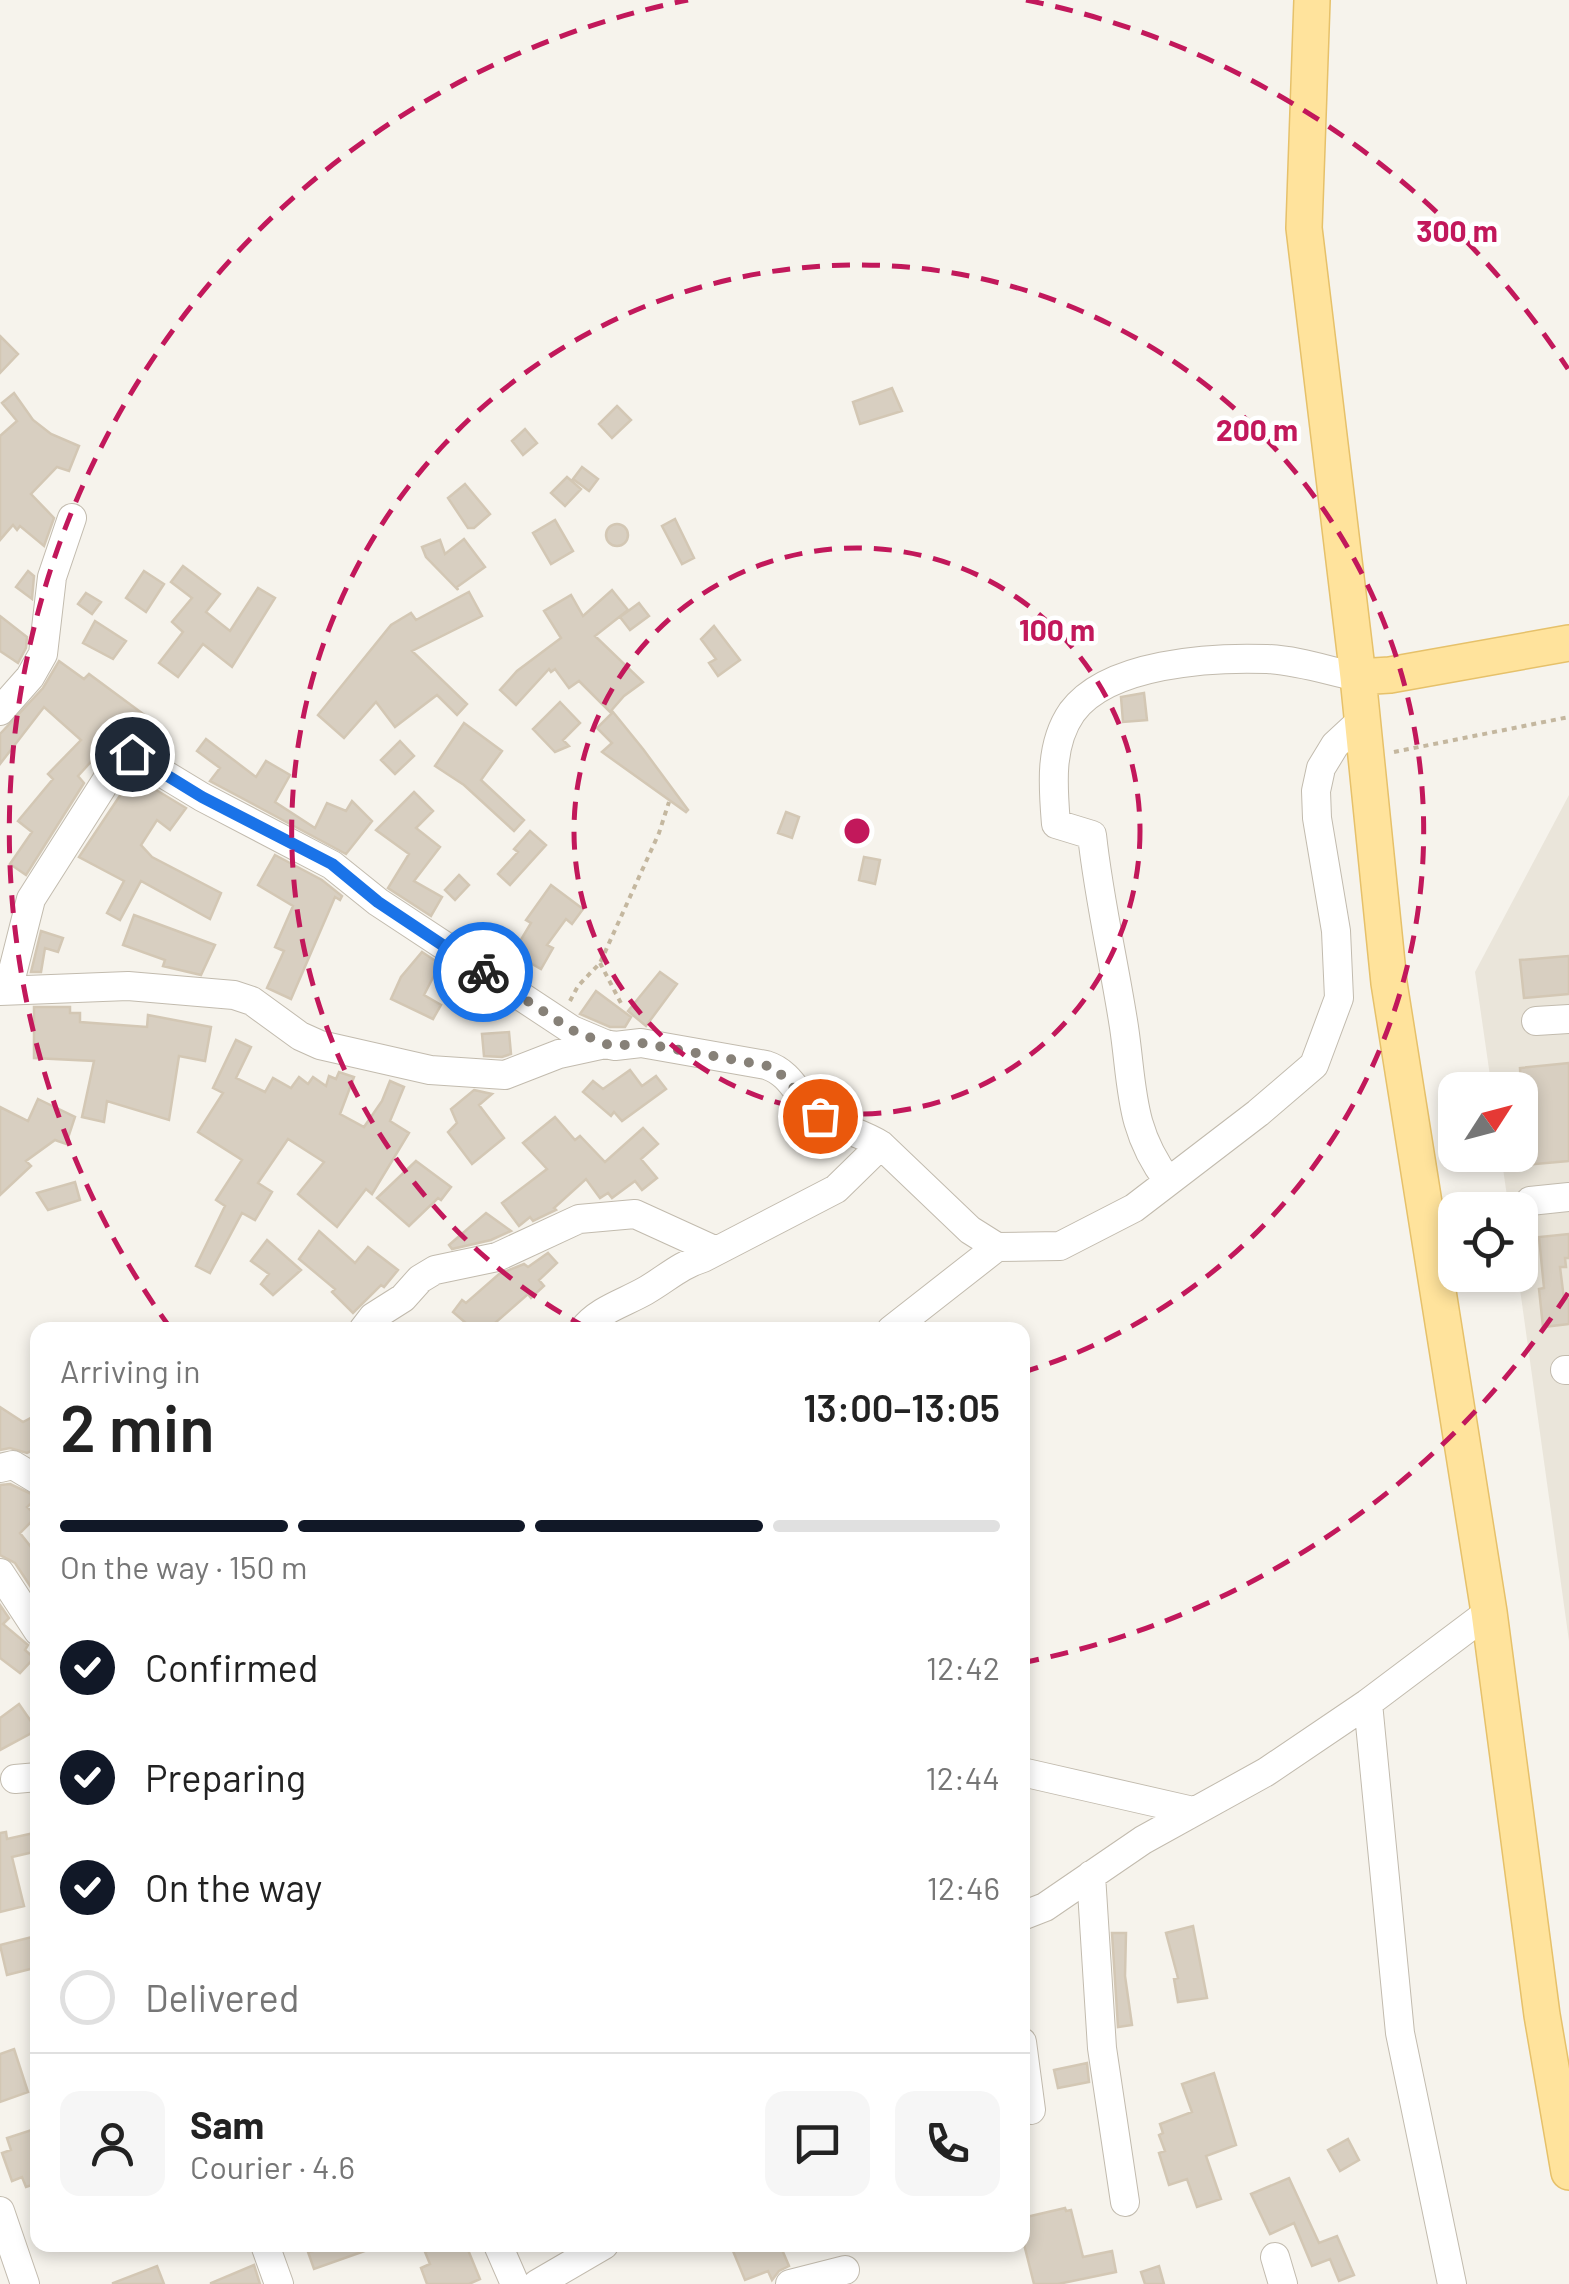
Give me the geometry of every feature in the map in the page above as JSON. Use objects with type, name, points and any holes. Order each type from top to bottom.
[{"type":"main road","points":[[1312,0],[1304,228],[1358,677],[1389,982],[1489,1612],[1542,2015],[1569,2172]]},
{"type":"main road","points":[[1358,677],[1390,676],[1569,643]]},
{"type":"street","points":[[0,711],[30,677],[43,654],[52,577],[72,518]]},
{"type":"street","points":[[1168,1181],[1150,1157],[1132,1104],[1124,1028],[1098,891],[1092,835],[1056,824],[1052,778],[1058,746],[1071,714],[1089,695],[1124,676],[1153,668],[1269,659],[1358,677]]},
{"type":"street","points":[[606,1044],[559,1054],[505,1075],[430,1070],[320,1045],[300,1036],[252,1001],[234,996],[128,986],[4,990],[32,899],[113,770],[132,754],[202,797],[332,864],[378,902],[572,1030],[615,1046],[641,1043],[774,1067],[820,1116],[868,1136],[970,1230],[997,1246],[1060,1246],[1134,1208],[1314,1065],[1339,998],[1336,932],[1316,791],[1321,768],[1335,746],[1362,720]]},
{"type":"street","points":[[1536,1022],[1569,1019]]},
{"type":"street","points":[[590,1322],[684,1264],[703,1258],[836,1189],[880,1146]]},
{"type":"street","points":[[1538,1200],[1569,1198]]},
{"type":"street","points":[[369,1322],[435,1270],[497,1257],[579,1220],[635,1214],[714,1250]]},
{"type":"street","points":[[901,1322],[997,1246]]},
{"type":"street","points":[[0,1468],[13,1464],[30,1475]]},
{"type":"street","points":[[0,1572],[30,1618]]},
{"type":"street","points":[[1030,1913],[1045,1907],[1193,1810],[1266,1772],[1368,1703],[1489,1612]]},
{"type":"street","points":[[1368,1703],[1400,2033],[1452,2284]]},
{"type":"street","points":[[1030,1774],[1193,1810]]},
{"type":"street","points":[[1091,1875],[1102,2048],[1125,2202]]},
{"type":"street","points":[[1030,2102],[1031,2110]]},
{"type":"street","points":[[0,2212],[25,2284]]},
{"type":"street","points":[[268,2252],[279,2284]]},
{"type":"street","points":[[501,2252],[514,2284]]},
{"type":"street","points":[[537,2284],[592,2252]]},
{"type":"street","points":[[790,2284],[844,2266]]},
{"type":"path","points":[[1364,757],[1569,717]]},
{"type":"path","points":[[572,1030],[570,1003],[578,986],[600,962],[670,802]]},
{"type":"path","points":[[600,962],[622,1007]]},
{"type":"shaded area","points":[[1569,795],[1569,1641],[1520,1292],[1538,1292],[1538,1192],[1506,1192],[1503,1172],[1538,1172],[1538,1072],[1489,1072],[1475,972]]},
{"type":"building","points":[[0,336],[18,354],[0,373]]},
{"type":"building","points":[[892,388],[902,411],[860,424],[853,402]]},
{"type":"building","points":[[14,393],[33,420],[51,434],[79,446],[69,471],[57,467],[31,494],[54,518],[44,546],[20,526],[17,530],[13,525],[0,540],[0,436],[17,421],[2,403]]},
{"type":"building","points":[[617,406],[631,420],[612,438],[599,424]]},
{"type":"building","points":[[525,429],[537,443],[523,455],[512,441]]},
{"type":"building","points":[[582,467],[598,479],[589,491],[573,479]]},
{"type":"building","points":[[567,477],[581,489],[565,506],[551,493]]},
{"type":"building","points":[[465,484],[490,514],[474,528],[468,528],[448,498]]},
{"type":"building","points":[[675,519],[694,558],[682,564],[662,526]]},
{"type":"building","points":[[555,520],[573,551],[551,564],[533,533]]},
{"type":"building","points":[[617,524],[625,527],[625,543],[617,546],[609,543],[606,535],[609,527]]},
{"type":"building","points":[[464,539],[485,567],[458,590],[426,557],[422,547],[440,540],[445,554]]},
{"type":"building","points":[[183,566],[220,594],[206,612],[230,631],[258,588],[275,598],[232,667],[203,644],[178,677],[159,663],[183,632],[172,622],[192,598],[171,582]]},
{"type":"building","points":[[28,571],[34,576],[32,599],[16,587]]},
{"type":"building","points":[[144,571],[164,584],[146,612],[126,598]]},
{"type":"building","points":[[612,590],[628,610],[595,636],[643,682],[610,712],[579,681],[569,688],[555,669],[549,669],[516,705],[500,690],[517,671],[561,638],[544,611],[571,595],[583,616]]},
{"type":"building","points":[[469,592],[482,616],[412,651],[467,704],[457,715],[437,695],[395,727],[376,702],[344,738],[318,715],[391,625],[411,613],[416,620]]},
{"type":"building","points":[[86,593],[101,602],[92,614],[78,604]]},
{"type":"building","points":[[639,603],[649,616],[630,630],[620,617]]},
{"type":"building","points":[[0,616],[27,637],[18,663],[0,651]]},
{"type":"building","points":[[95,621],[126,641],[113,659],[83,643]]},
{"type":"building","points":[[714,626],[740,660],[718,676],[709,663],[716,659],[701,639]]},
{"type":"building","points":[[59,661],[84,679],[89,674],[146,716],[100,759],[97,755],[78,776],[84,783],[26,875],[10,864],[32,832],[18,821],[53,779],[48,774],[81,740],[44,707],[0,764],[0,734],[43,688]]},
{"type":"building","points":[[1144,693],[1147,720],[1123,722],[1121,697]]},
{"type":"building","points":[[560,702],[580,723],[563,740],[569,746],[555,752],[533,729]]},
{"type":"building","points":[[613,712],[686,812],[602,752],[612,743],[597,728]]},
{"type":"building","points":[[464,723],[502,751],[481,780],[524,820],[514,831],[464,785],[435,766]]},
{"type":"building","points":[[206,739],[256,777],[266,761],[290,775],[275,802],[315,828],[327,803],[346,811],[352,801],[372,821],[346,854],[210,781],[220,768],[197,751]]},
{"type":"building","points":[[400,741],[414,756],[395,774],[381,760]]},
{"type":"building","points":[[133,776],[186,808],[170,830],[157,820],[141,845],[152,857],[221,893],[210,919],[141,881],[120,920],[107,913],[124,881],[79,857]]},
{"type":"building","points":[[414,792],[433,811],[416,828],[440,847],[414,881],[442,897],[431,916],[388,888],[409,854],[376,830]]},
{"type":"building","points":[[786,812],[799,817],[792,838],[778,833]]},
{"type":"building","points":[[530,831],[546,845],[510,885],[498,874]]},
{"type":"building","points":[[275,855],[322,880],[342,896],[340,900],[335,897],[291,999],[267,988],[284,951],[275,947],[293,906],[258,885]]},
{"type":"building","points":[[864,857],[880,860],[875,884],[859,880]]},
{"type":"building","points":[[459,875],[469,885],[455,900],[445,890]]},
{"type":"building","points":[[551,885],[583,909],[572,924],[566,919],[547,945],[553,948],[541,969],[513,953],[531,923],[526,920]]},
{"type":"building","points":[[134,915],[215,945],[201,975],[163,966],[165,960],[123,945]]},
{"type":"building","points":[[41,931],[63,938],[58,952],[45,948],[41,972],[31,972]]},
{"type":"building","points":[[422,952],[440,964],[424,995],[441,1005],[433,1019],[391,999],[401,977]]},
{"type":"building","points":[[1569,956],[1569,994],[1524,998],[1520,960]]},
{"type":"building","points":[[660,972],[677,984],[646,1026],[628,1011]]},
{"type":"building","points":[[596,991],[631,1017],[625,1027],[610,1027],[580,1014]]},
{"type":"building","points":[[34,1007],[70,1007],[70,1013],[80,1013],[80,1022],[147,1027],[148,1015],[211,1027],[205,1061],[179,1056],[169,1120],[107,1101],[104,1122],[82,1117],[94,1061],[34,1058]]},
{"type":"building","points":[[509,1032],[511,1054],[484,1056],[482,1034]]},
{"type":"building","points":[[236,1040],[251,1047],[236,1078],[265,1092],[273,1078],[291,1088],[299,1077],[308,1084],[313,1077],[326,1086],[329,1076],[336,1079],[339,1072],[354,1077],[340,1114],[364,1127],[390,1081],[404,1087],[390,1121],[409,1133],[372,1194],[366,1189],[337,1227],[298,1194],[324,1162],[288,1139],[258,1183],[272,1192],[255,1220],[242,1213],[210,1273],[196,1266],[225,1206],[216,1200],[242,1160],[198,1132],[223,1093],[213,1088]]},
{"type":"building","points":[[1569,1063],[1569,1161],[1538,1164],[1538,1072],[1520,1072],[1520,1068]]},
{"type":"building","points":[[630,1070],[642,1086],[656,1076],[666,1089],[622,1121],[583,1092],[593,1081],[603,1089]]},
{"type":"building","points":[[474,1090],[492,1094],[479,1105],[504,1138],[472,1164],[448,1132],[457,1123],[451,1109]]},
{"type":"building","points":[[38,1099],[75,1117],[66,1144],[55,1140],[26,1161],[31,1166],[0,1195],[0,1107],[28,1121]]},
{"type":"building","points":[[555,1117],[575,1140],[580,1136],[605,1162],[643,1128],[658,1144],[641,1159],[657,1178],[642,1190],[635,1181],[612,1198],[608,1193],[600,1198],[586,1179],[556,1210],[533,1221],[530,1217],[519,1226],[502,1203],[547,1169],[523,1143]]},
{"type":"building","points":[[416,1161],[451,1187],[409,1226],[377,1198]]},
{"type":"building","points":[[75,1182],[80,1200],[48,1210],[37,1193]]},
{"type":"building","points":[[486,1213],[511,1231],[452,1249],[449,1245]]},
{"type":"building","points":[[319,1231],[355,1263],[368,1247],[398,1270],[353,1313],[332,1292],[335,1289],[299,1259]]},
{"type":"building","points":[[1569,1234],[1569,1258],[1565,1258],[1566,1267],[1560,1267],[1564,1299],[1569,1299],[1569,1324],[1543,1327],[1539,1237]]},
{"type":"building","points":[[267,1240],[301,1270],[273,1295],[261,1284],[269,1274],[251,1261]]},
{"type":"building","points":[[548,1253],[557,1263],[539,1280],[544,1286],[531,1298],[528,1294],[496,1322],[465,1322],[453,1312],[462,1300],[466,1303],[499,1274],[524,1264],[528,1267]]},
{"type":"building","points":[[0,1407],[23,1422],[30,1418],[30,1452],[0,1450]]},
{"type":"building","points":[[10,1484],[30,1493],[30,1523],[20,1533],[30,1546],[30,1586],[15,1563],[0,1555],[0,1485]]},
{"type":"building","points":[[0,1605],[9,1618],[3,1624],[28,1645],[25,1650],[30,1662],[20,1673],[0,1658]]},
{"type":"building","points":[[19,1704],[30,1720],[30,1734],[0,1750],[0,1718]]},
{"type":"building","points":[[6,1832],[7,1839],[30,1834],[30,1853],[12,1857],[24,1906],[0,1912],[0,1833]]},
{"type":"building","points":[[1193,1926],[1207,1998],[1178,2002],[1174,1979],[1178,1978],[1166,1933]]},
{"type":"building","points":[[1112,1933],[1126,1933],[1125,1976],[1132,2025],[1118,2027]]},
{"type":"building","points":[[30,1938],[30,1969],[7,1975],[0,1945]]},
{"type":"building","points":[[14,2049],[28,2092],[0,2102],[0,2054]]},
{"type":"building","points":[[1087,2063],[1089,2082],[1058,2088],[1054,2070]]},
{"type":"building","points":[[1214,2073],[1236,2145],[1206,2156],[1221,2199],[1197,2207],[1187,2179],[1169,2185],[1159,2153],[1165,2151],[1160,2124],[1192,2112],[1182,2084]]},
{"type":"building","points":[[30,2131],[30,2186],[26,2187],[22,2177],[12,2181],[2,2153],[11,2150],[7,2138]]},
{"type":"building","points":[[1348,2139],[1359,2160],[1340,2171],[1328,2150]]},
{"type":"building","points":[[1289,2178],[1319,2243],[1337,2236],[1354,2275],[1339,2281],[1330,2259],[1312,2266],[1294,2223],[1270,2234],[1251,2194]]},
{"type":"building","points":[[1071,2210],[1083,2257],[1112,2251],[1116,2272],[1058,2284],[1034,2284],[1026,2252],[1030,2252],[1030,2216]]},
{"type":"building","points":[[308,2252],[362,2252],[314,2269]]},
{"type":"building","points":[[425,2252],[469,2252],[480,2279],[469,2284],[427,2284],[421,2268],[430,2264]]},
{"type":"building","points":[[733,2252],[783,2252],[789,2266],[772,2280],[768,2271],[745,2280]]},
{"type":"building","points":[[254,2265],[260,2284],[211,2284],[211,2283]]},
{"type":"building","points":[[157,2266],[164,2284],[113,2284],[113,2283]]},
{"type":"building","points":[[1159,2266],[1164,2284],[1145,2284],[1141,2272]]},
{"type":"way so far","points":[[483,972],[572,1030],[606,1044],[641,1043],[774,1067],[820,1116]]},
{"type":"route","points":[[132,754],[202,797],[332,864],[378,902],[483,972]]}]
